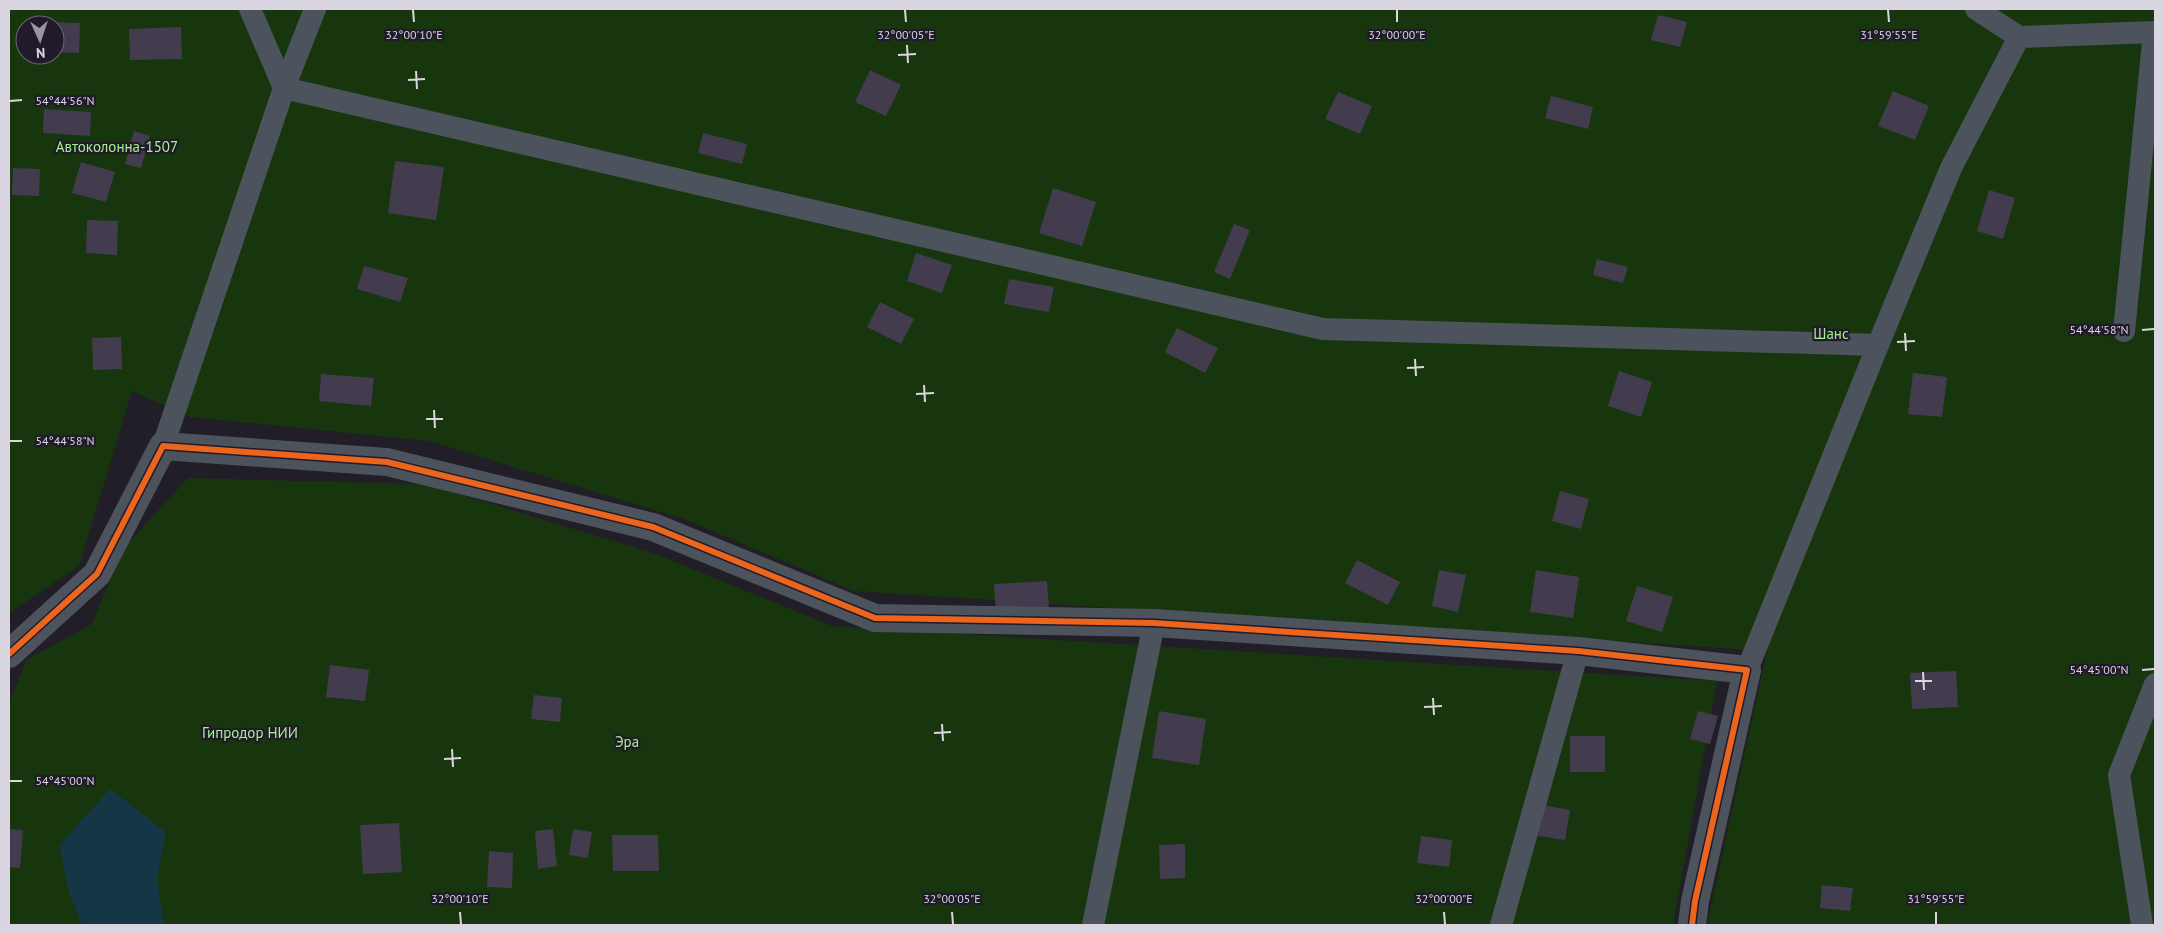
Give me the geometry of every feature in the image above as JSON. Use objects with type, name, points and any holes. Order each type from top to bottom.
[{"type":"street","points":[[9,654],[97,574],[163,446],[388,462],[653,527],[876,618],[1154,623],[1578,651],[1747,670],[1692,925]]},
{"type":"lane","points":[[250,9],[284,88]]},
{"type":"lane","points":[[163,446],[284,88],[315,9]]},
{"type":"lane","points":[[1976,9],[2019,37],[2155,32],[2124,331]]},
{"type":"lane","points":[[1747,670],[1951,168],[2019,37]]},
{"type":"lane","points":[[284,88],[1323,329],[1878,346]]},
{"type":"lane","points":[[1093,925],[1154,623]]},
{"type":"lane","points":[[1501,925],[1578,651]]},
{"type":"lane","points":[[2142,925],[2119,775],[2155,684]]},
{"type":"green space","name":"Шанс","points":[[9,9],[2155,9],[2155,925],[1707,925],[1767,651],[854,591],[684,519],[429,441],[191,417],[132,391],[79,566],[9,613]]},
{"type":"green space","name":"Эра","points":[[188,478],[426,484],[656,554],[832,626],[1717,681],[1673,925],[9,925],[9,704],[26,660],[92,624],[122,550]]},
{"type":"water","points":[[110,789],[166,832],[157,880],[164,925],[82,925],[68,890],[60,845]]},
{"type":"building","points":[[1658,15],[1687,22],[1680,47],[1651,40]]},
{"type":"building","points":[[65,23],[80,23],[79,53],[65,52]]},
{"type":"building","points":[[181,27],[182,59],[130,60],[129,29]]},
{"type":"building","points":[[870,70],[901,85],[886,116],[855,102]]},
{"type":"building","points":[[1893,91],[1929,106],[1915,140],[1878,126]]},
{"type":"building","points":[[1338,92],[1372,106],[1360,134],[1325,119]]},
{"type":"building","points":[[1551,96],[1593,107],[1588,129],[1545,118]]},
{"type":"building","points":[[44,109],[91,112],[90,136],[43,133]]},
{"type":"building","points":[[134,131],[150,136],[141,168],[125,164]]},
{"type":"building","points":[[703,133],[747,144],[742,164],[698,153]]},
{"type":"building","points":[[395,161],[444,167],[436,220],[388,213]]},
{"type":"building","points":[[81,162],[115,172],[106,202],[72,193]]},
{"type":"building","points":[[13,168],[40,169],[39,196],[12,195]]},
{"type":"building","points":[[1053,188],[1096,202],[1082,246],[1039,233]]},
{"type":"building","points":[[1989,190],[2015,198],[2003,239],[1977,231]]},
{"type":"building","points":[[87,220],[118,221],[117,255],[86,253]]},
{"type":"building","points":[[1234,224],[1250,230],[1230,279],[1214,272]]},
{"type":"building","points":[[916,253],[952,265],[942,293],[907,281]]},
{"type":"building","points":[[1597,259],[1628,267],[1623,283],[1593,275]]},
{"type":"building","points":[[364,266],[408,278],[400,302],[357,289]]},
{"type":"building","points":[[1009,279],[1054,287],[1049,312],[1004,304]]},
{"type":"building","points":[[880,302],[914,319],[901,344],[867,327]]},
{"type":"building","points":[[1177,328],[1218,348],[1205,373],[1165,352]]},
{"type":"building","points":[[121,337],[122,369],[93,370],[92,338]]},
{"type":"building","points":[[1619,371],[1652,382],[1641,417],[1608,406]]},
{"type":"building","points":[[1913,373],[1947,377],[1942,417],[1908,414]]},
{"type":"building","points":[[321,374],[374,378],[371,406],[319,401]]},
{"type":"building","points":[[1560,491],[1589,499],[1581,529],[1552,521]]},
{"type":"building","points":[[1357,560],[1400,582],[1388,605],[1345,583]]},
{"type":"building","points":[[1439,570],[1466,575],[1458,612],[1432,606]]},
{"type":"building","points":[[1536,570],[1579,577],[1573,618],[1530,612]]},
{"type":"building","points":[[1047,581],[1049,609],[996,612],[994,584]]},
{"type":"building","points":[[1637,586],[1673,597],[1662,632],[1626,621]]},
{"type":"building","points":[[330,665],[369,670],[365,701],[326,697]]},
{"type":"building","points":[[1956,671],[1958,707],[1912,709],[1910,673]]},
{"type":"building","points":[[534,695],[562,698],[560,722],[531,719]]},
{"type":"building","points":[[1159,711],[1206,719],[1199,765],[1152,758]]},
{"type":"building","points":[[1698,711],[1718,716],[1710,744],[1690,739]]},
{"type":"building","points":[[1570,736],[1605,736],[1605,772],[1570,772]]},
{"type":"building","points":[[1543,805],[1570,810],[1565,840],[1538,836]]},
{"type":"building","points":[[399,823],[402,872],[363,874],[360,825]]},
{"type":"building","points":[[9,829],[23,830],[20,868],[9,867]]},
{"type":"building","points":[[553,829],[557,866],[538,869],[535,831]]},
{"type":"building","points":[[573,829],[592,832],[588,858],[569,855]]},
{"type":"building","points":[[612,835],[658,835],[659,871],[613,871]]},
{"type":"building","points":[[1421,836],[1452,840],[1449,867],[1417,863]]},
{"type":"building","points":[[1185,844],[1185,878],[1160,879],[1159,845]]},
{"type":"building","points":[[489,851],[513,853],[512,888],[487,887]]},
{"type":"building","points":[[1822,885],[1853,888],[1850,911],[1820,908]]},
{"type":"cycle path","points":[[9,654],[97,574],[163,446],[387,462],[653,527],[875,618],[1154,623],[1578,651],[1747,670],[1695,901],[1692,925]]},
{"type":"park label","name":"Автоколонна-1507","points":[[117,146]]},
{"type":"park label","name":"Гипродор НИИ","points":[[250,732]]}]
